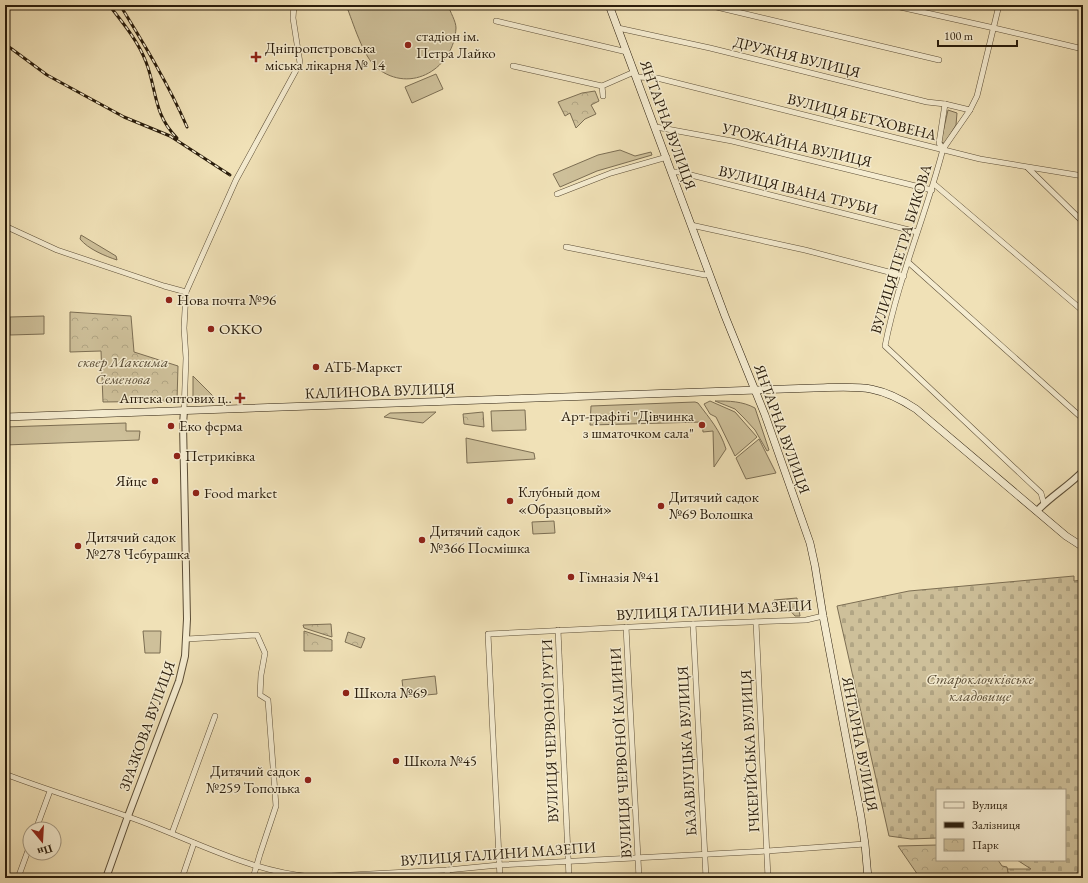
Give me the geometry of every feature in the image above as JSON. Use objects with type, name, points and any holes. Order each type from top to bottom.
[{"type":"main road","name":"ЯНТАРНА ВУЛИЦЯ","points":[[608,5],[656,127],[709,274],[755,390],[810,544],[815,566],[822,616],[855,780],[865,844],[868,878]]},
{"type":"main road","name":"КАЛИНОВА ВУЛИЦЯ","points":[[5,417],[755,390],[851,387],[869,388],[887,392],[916,409],[1066,536],[1083,547]]},
{"type":"street","points":[[184,411],[186,358],[184,328],[186,292],[236,180],[300,63],[293,18],[294,5]]},
{"type":"street","points":[[708,5],[939,60]]},
{"type":"street","points":[[891,5],[1083,49]]},
{"type":"street","points":[[943,149],[970,110],[976,96],[999,5]]},
{"type":"street","points":[[496,21],[627,52]]},
{"type":"street","name":"ДРУЖНЯ ВУЛИЦЯ","points":[[618,28],[710,48],[927,102],[945,104],[970,110]]},
{"type":"street","points":[[513,66],[602,86],[636,74]]},
{"type":"street","name":"ВУЛИЦЯ БЕТХОВЕНА","points":[[636,74],[980,159],[1083,176]]},
{"type":"street","points":[[602,86],[603,96]]},
{"type":"street","name":"ВУЛИЦЯ ПЕТРА БИКОВА","points":[[945,104],[939,143],[943,149],[934,184],[908,262],[885,346],[1042,494],[1044,504]]},
{"type":"street","name":"УРОЖАЙНА ВУЛИЦЯ","points":[[656,127],[732,141],[932,190]]},
{"type":"street","points":[[557,194],[611,173],[667,157]]},
{"type":"street","points":[[1028,167],[1083,222]]},
{"type":"street","name":"ВУЛИЦЯ ІВАНА ТРУБИ","points":[[672,172],[679,172],[917,232]]},
{"type":"street","points":[[934,184],[1083,311]]},
{"type":"street","points":[[692,225],[805,250],[904,276]]},
{"type":"street","points":[[5,226],[57,250],[159,285],[186,292]]},
{"type":"street","points":[[566,247],[705,275],[709,274]]},
{"type":"street","points":[[908,262],[1083,420]]},
{"type":"street","name":"ЗРАЗКОВА ВУЛИЦЯ","points":[[106,878],[179,680],[185,656],[187,640],[184,411]]},
{"type":"street","points":[[1037,511],[1083,471]]},
{"type":"street","name":"ВУЛИЦЯ ГАЛИНИ МАЗЕПИ","points":[[499,865],[488,634],[809,620],[822,616]]},
{"type":"street","name":"ІЧКЕРІЙСЬКА ВУЛИЦЯ","points":[[756,622],[768,878]]},
{"type":"street","name":"БАЗАВЛУЦЬКА ВУЛИЦЯ","points":[[693,624],[706,878]]},
{"type":"street","name":"ВУЛИЦЯ ЧЕРВОНОЇ КАЛИНИ","points":[[626,627],[639,878]]},
{"type":"street","name":"ВУЛИЦЯ ЧЕРВОНОЇ РУТИ","points":[[558,630],[569,878]]},
{"type":"street","points":[[187,640],[257,635],[265,653],[261,674],[260,695],[268,700],[276,806],[253,878]]},
{"type":"street","points":[[172,834],[215,716]]},
{"type":"street","name":"ВУЛИЦЯ ГАЛИНИ МАЗЕПИ","points":[[5,774],[50,791],[128,816],[256,867],[284,874],[305,876],[352,876],[499,865],[767,851],[865,844]]},
{"type":"street","points":[[39,821],[50,791]]},
{"type":"street","points":[[182,878],[194,843]]},
{"type":"street","points":[[18,878],[24,861]]},
{"type":"street","points":[[499,865],[500,878]]},
{"type":"street","points":[[447,870],[448,878]]},
{"type":"green space","name":"стадіон ім. Петра Лайко","points":[[346,5],[448,5],[456,28],[448,55],[439,65],[428,73],[416,78],[403,79],[390,76],[377,68],[367,56]]},
{"type":"green space","points":[[436,74],[443,89],[412,103],[405,87]]},
{"type":"green space","points":[[595,91],[599,101],[591,105],[596,114],[585,119],[576,128],[570,113],[565,116],[558,102],[582,93]]},
{"type":"green space","points":[[948,110],[957,113],[956,125],[945,143],[943,143],[941,141]]},
{"type":"green space","points":[[620,150],[635,156],[651,152],[652,155],[597,171],[560,187],[553,174],[598,155]]},
{"type":"green space","points":[[81,235],[116,256],[117,260],[87,246],[80,239]]},
{"type":"green space","name":"сквер Максима Семенова","points":[[70,312],[131,316],[134,352],[178,366],[177,401],[103,402],[101,351],[70,352]]},
{"type":"green space","points":[[44,316],[44,334],[10,335],[10,317]]},
{"type":"green space","points":[[193,376],[213,396],[214,400],[198,401],[193,398]]},
{"type":"green space","points":[[710,401],[735,412],[757,437],[735,456],[716,417],[710,414],[704,404]]},
{"type":"green space","points":[[715,401],[730,401],[755,408],[769,450],[767,451],[755,430],[735,409]]},
{"type":"green space","points":[[698,403],[714,425],[721,436],[726,449],[714,467],[713,431],[703,432],[702,422],[590,425],[591,406]]},
{"type":"green space","points":[[525,410],[526,430],[492,431],[491,411]]},
{"type":"green space","points":[[436,412],[423,423],[384,417],[390,413]]},
{"type":"green space","points":[[483,412],[484,427],[464,424],[463,414]]},
{"type":"green space","points":[[126,423],[126,431],[140,431],[139,440],[5,445],[5,427]]},
{"type":"green space","points":[[466,438],[534,453],[535,459],[467,463]]},
{"type":"green space","points":[[759,439],[776,473],[746,479],[736,458]]},
{"type":"green space","points":[[554,521],[555,533],[533,534],[532,522]]},
{"type":"green space","name":"Староклочківське кладовище","points":[[1074,576],[1074,581],[1083,580],[1083,867],[1071,878],[1009,878],[1007,869],[1031,869],[1019,861],[1066,861],[1066,789],[936,789],[936,838],[911,839],[889,836],[837,606],[909,591]]},
{"type":"green space","points":[[797,598],[800,616],[795,616],[787,607],[774,608],[774,600]]},
{"type":"green space","points":[[331,624],[332,637],[304,628],[303,625]]},
{"type":"green space","points":[[143,631],[161,631],[160,653],[145,653]]},
{"type":"green space","points":[[304,631],[332,640],[332,651],[304,651]]},
{"type":"green space","points":[[348,632],[365,638],[361,648],[345,642]]},
{"type":"green space","points":[[435,676],[437,694],[404,697],[402,680]]},
{"type":"green space","points":[[936,845],[936,861],[999,861],[1002,866],[1007,867],[1009,878],[920,878],[898,846]]},
{"type":"railway","points":[[109,5],[130,32],[143,54],[150,72],[160,111],[169,129],[177,138]]},
{"type":"railway","points":[[120,5],[164,80],[187,127]]},
{"type":"railway","points":[[5,44],[47,75],[124,117],[170,136],[230,175]]},
{"type":"place","name":"стадіон ім. Петра Лайко","points":[[408,45]]},
{"type":"place","name":"Дніпропетровська міська лікарня № 14","points":[[256,57]]},
{"type":"place","name":"Нова почта №96","points":[[169,300]]},
{"type":"place","name":"OKKO","points":[[211,329]]},
{"type":"place","name":"АТБ-Маркет","points":[[316,367]]},
{"type":"place","name":"Аптека оптових ц‥","points":[[240,398]]},
{"type":"place","name":"Арт-графіті \"Дівчинка з шматочком сала\"","points":[[702,425]]},
{"type":"place","name":"Еко ферма","points":[[171,426]]},
{"type":"place","name":"Петриківка","points":[[177,456]]},
{"type":"place","name":"Яйце","points":[[155,481]]},
{"type":"place","name":"Food market","points":[[196,493]]},
{"type":"place","name":"Клубный дом «Образцовый»","points":[[510,501]]},
{"type":"place","name":"Дитячий садок №69 Волошка","points":[[661,506]]},
{"type":"place","name":"Дитячий садок №366 Посмішка","points":[[422,540]]},
{"type":"place","name":"Дитячий садок №278 Чебурашка","points":[[78,546]]},
{"type":"place","name":"Гімназія №41","points":[[571,577]]},
{"type":"place","name":"Школа №69","points":[[346,693]]},
{"type":"place","name":"Школа №45","points":[[396,761]]},
{"type":"place","name":"Дитячий садок №259 Тополька","points":[[308,780]]}]
